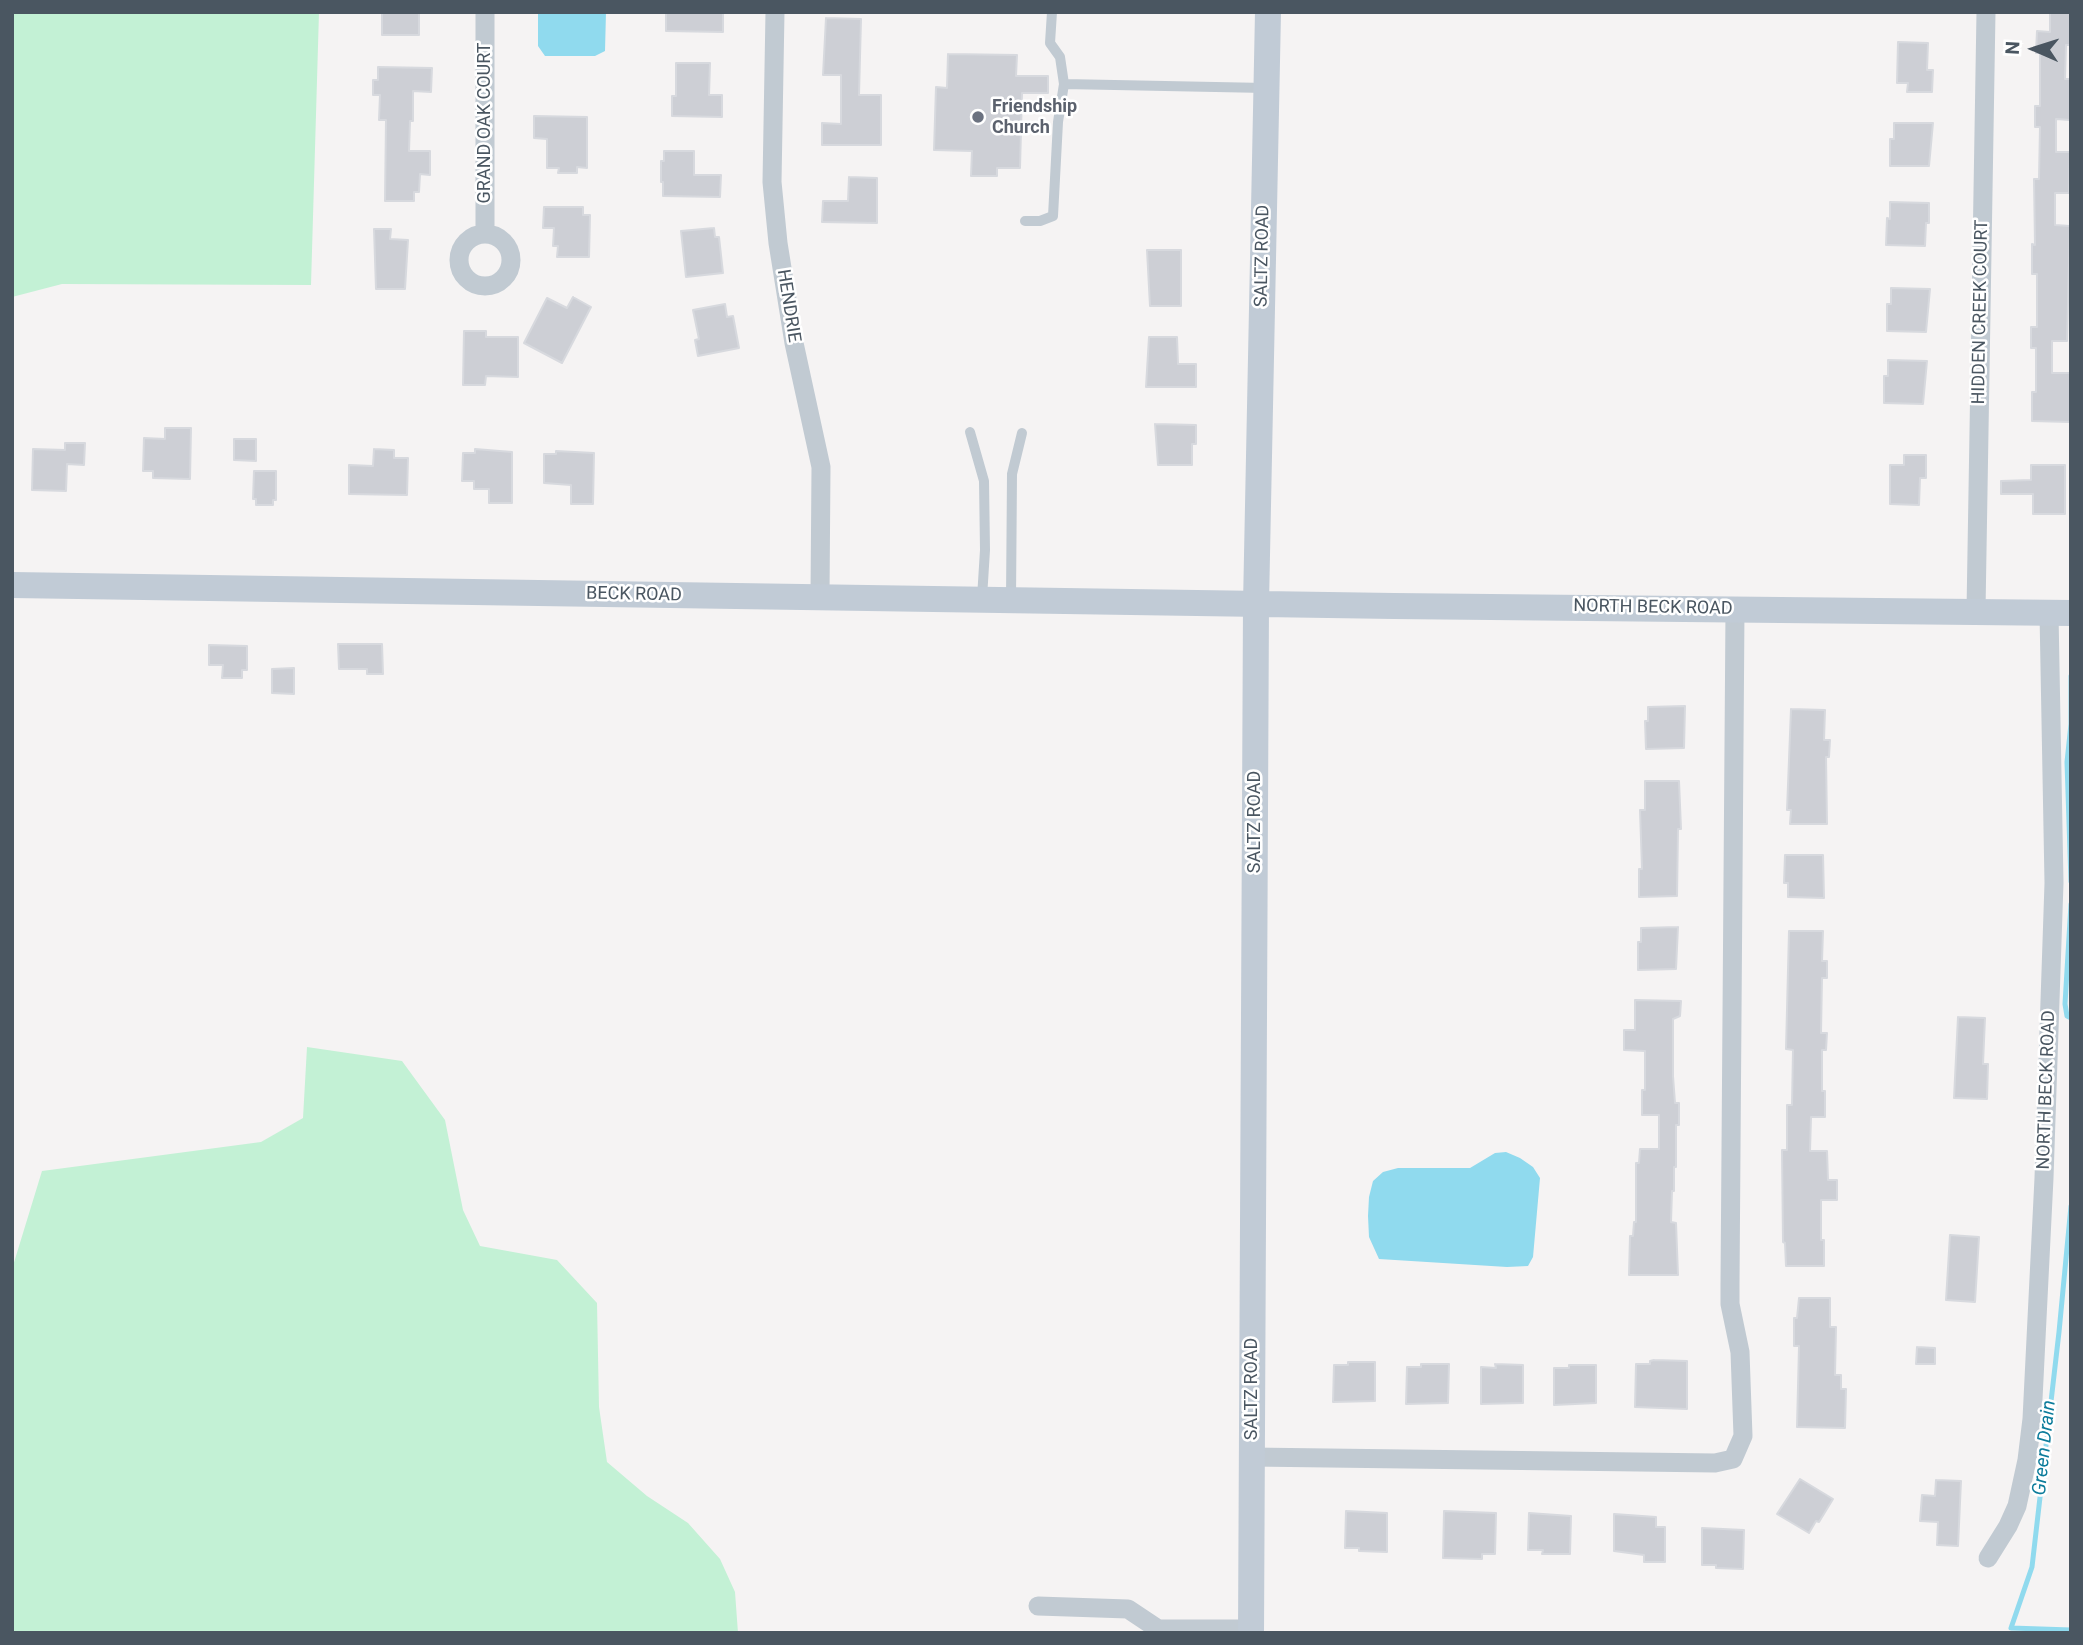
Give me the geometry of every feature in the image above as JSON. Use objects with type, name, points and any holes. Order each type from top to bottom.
[{"type":"main road","name":"SALTZ ROAD","points":[[1251,1631],[1256,604],[1268,12]]},
{"type":"main road","name":"BECK ROAD","points":[[12,585],[1256,604]]},
{"type":"main road","name":"NORTH BECK ROAD","points":[[1256,604],[2060,613]]},
{"type":"street","name":"GRAND OAK COURT","points":[[485,12],[485,233]]},
{"type":"street","name":"HENDRIE","points":[[775,12],[772,182],[793,343],[821,467],[820,597]]},
{"type":"street","name":"HIDDEN CREEK COURT","points":[[1976,611],[1986,12]]},
{"type":"street","points":[[1251,1457],[1715,1463],[1733,1459],[1743,1436],[1740,1352],[1730,1304],[1735,610]]},
{"type":"street","name":"NORTH BECK ROAD","points":[[1987,1558],[2017,1506],[2032,1419],[2044,1178],[2060,613]]},
{"type":"street","points":[[1038,1606],[1128,1609],[1158,1629],[1251,1631]]},
{"type":"lane","points":[[1025,221],[1054,216],[1058,122],[1063,84],[1060,57],[1051,43],[1052,12]]},
{"type":"lane","points":[[1063,84],[1266,88]]},
{"type":"lane","points":[[970,432],[984,481],[985,550],[982,599]]},
{"type":"lane","points":[[1011,600],[1012,474],[1022,433]]},
{"type":"green space","points":[[12,12],[319,12],[311,285],[62,284],[12,297]]},
{"type":"green space","points":[[307,1047],[402,1061],[445,1120],[463,1210],[480,1246],[557,1260],[597,1303],[599,1407],[607,1462],[647,1496],[688,1523],[720,1559],[735,1592],[738,1633],[12,1633],[12,1269],[42,1171],[261,1142],[303,1118]]},
{"type":"water","points":[[538,12],[606,12],[605,51],[595,56],[545,56],[538,46]]},
{"type":"water","points":[[1506,1152],[1533,1167],[1540,1178],[1533,1257],[1528,1266],[1379,1259],[1369,1237],[1368,1216],[1373,1181],[1383,1172],[1398,1168],[1470,1168],[1495,1153]]},
{"type":"building","points":[[382,12],[419,12],[419,35],[382,35]]},
{"type":"building","points":[[666,12],[723,12],[723,32],[666,31]]},
{"type":"building","points":[[2050,12],[2071,12],[2071,45],[2066,45],[2065,79],[2071,79],[2070,120],[2056,119],[2056,152],[2070,152],[2069,193],[2055,193],[2055,225],[2070,226],[2067,341],[2052,341],[2052,373],[2070,373],[2070,422],[2032,421],[2032,392],[2036,392],[2036,348],[2031,348],[2031,327],[2037,327],[2037,274],[2032,274],[2032,244],[2035,245],[2034,179],[2039,179],[2040,127],[2035,127],[2035,106],[2040,106],[2040,53],[2036,53],[2037,31],[2050,32]]},
{"type":"building","points":[[826,18],[861,19],[859,95],[881,95],[881,145],[822,145],[822,123],[841,124],[841,75],[823,75]]},
{"type":"building","points":[[1898,42],[1928,43],[1927,70],[1933,70],[1932,92],[1907,92],[1908,83],[1897,83]]},
{"type":"building","name":"Friendship Church","points":[[948,54],[1017,55],[1016,76],[1048,76],[1048,93],[1022,93],[1020,168],[997,168],[997,176],[971,176],[972,151],[934,150],[936,87],[947,88]]},
{"type":"building","points":[[676,63],[710,63],[709,95],[722,95],[722,117],[672,116],[672,96],[676,96]]},
{"type":"building","points":[[378,67],[432,68],[431,92],[413,91],[409,151],[430,151],[430,175],[420,174],[419,192],[414,192],[414,201],[385,201],[386,120],[379,120],[380,95],[373,95],[373,80],[378,80]]},
{"type":"building","points":[[534,116],[587,117],[587,168],[577,167],[577,173],[558,173],[559,168],[547,168],[547,139],[534,138]]},
{"type":"building","points":[[1894,123],[1933,123],[1929,166],[1890,166],[1890,139],[1894,139]]},
{"type":"building","points":[[664,151],[694,151],[694,175],[721,175],[720,197],[663,196],[661,161],[664,161]]},
{"type":"building","points":[[849,177],[877,178],[877,223],[822,222],[823,201],[848,201]]},
{"type":"building","points":[[1890,202],[1929,203],[1925,246],[1886,245]]},
{"type":"building","points":[[544,207],[583,207],[583,215],[590,215],[589,257],[557,257],[558,246],[553,246],[554,228],[543,228]]},
{"type":"building","points":[[714,228],[715,237],[719,237],[723,273],[686,277],[681,231]]},
{"type":"building","points":[[374,229],[391,229],[390,239],[408,240],[405,289],[376,289]]},
{"type":"building","points":[[1147,250],[1181,250],[1181,306],[1150,306]]},
{"type":"building","points":[[1891,288],[1930,289],[1926,332],[1887,331],[1887,304],[1891,304]]},
{"type":"building","points":[[573,297],[591,307],[562,363],[524,343],[547,298],[567,308]]},
{"type":"building","points":[[725,304],[727,317],[733,316],[739,348],[698,356],[695,340],[699,339],[693,310]]},
{"type":"building","points":[[464,331],[486,331],[486,337],[518,337],[518,377],[486,376],[485,385],[463,385]]},
{"type":"building","points":[[1149,337],[1177,337],[1178,364],[1196,364],[1196,387],[1146,387]]},
{"type":"building","points":[[1888,360],[1927,361],[1923,404],[1884,403],[1884,376],[1888,376]]},
{"type":"building","points":[[1155,424],[1196,425],[1192,465],[1158,465]]},
{"type":"building","points":[[165,428],[191,428],[190,479],[153,478],[153,471],[143,471],[144,438],[165,439]]},
{"type":"building","points":[[234,439],[256,439],[256,461],[234,460]]},
{"type":"building","points":[[65,443],[85,443],[84,465],[67,464],[66,491],[32,490],[33,449],[65,450]]},
{"type":"building","points":[[374,449],[394,450],[394,458],[408,458],[407,495],[349,494],[349,465],[373,466]]},
{"type":"building","points":[[475,449],[512,452],[512,503],[489,503],[489,489],[474,489],[474,481],[462,481],[463,453],[475,453]]},
{"type":"building","points":[[556,451],[594,453],[593,504],[571,504],[571,485],[544,483],[544,454],[556,454]]},
{"type":"building","points":[[1904,455],[1926,455],[1926,478],[1920,478],[1919,505],[1890,504],[1890,465],[1904,465]]},
{"type":"building","points":[[2031,465],[2065,465],[2065,514],[2033,514],[2033,494],[2001,494],[2001,481],[2031,480]]},
{"type":"building","points":[[254,471],[276,471],[276,500],[273,500],[273,505],[256,505],[256,499],[253,499]]},
{"type":"building","points":[[338,644],[382,644],[383,674],[367,674],[367,669],[339,669]]},
{"type":"building","points":[[209,645],[247,646],[247,670],[242,670],[242,678],[222,678],[223,665],[209,665]]},
{"type":"building","points":[[294,668],[294,694],[272,693],[272,669]]},
{"type":"building","points":[[1685,706],[1684,748],[1646,749],[1645,721],[1648,721],[1648,707]]},
{"type":"building","points":[[1791,709],[1825,710],[1824,740],[1830,740],[1829,757],[1826,757],[1827,824],[1790,824],[1791,810],[1787,810]]},
{"type":"building","points":[[1645,781],[1679,781],[1681,829],[1678,829],[1677,896],[1639,897],[1639,869],[1642,869],[1640,810],[1645,810]]},
{"type":"building","points":[[1785,855],[1823,855],[1824,898],[1788,897],[1788,883],[1784,883]]},
{"type":"building","points":[[1678,927],[1676,969],[1638,970],[1641,928]]},
{"type":"building","points":[[1789,931],[1823,931],[1822,961],[1827,961],[1827,978],[1822,978],[1821,1033],[1827,1033],[1826,1050],[1822,1050],[1825,1117],[1811,1117],[1810,1151],[1827,1151],[1828,1180],[1837,1180],[1837,1200],[1821,1200],[1824,1266],[1786,1266],[1783,1242],[1782,1150],[1787,1150],[1787,1105],[1792,1105],[1793,1050],[1786,1049]]},
{"type":"building","points":[[1635,1000],[1681,1001],[1680,1016],[1673,1019],[1673,1076],[1675,1103],[1679,1103],[1679,1125],[1676,1125],[1676,1167],[1671,1222],[1676,1223],[1678,1275],[1629,1275],[1630,1236],[1633,1236],[1636,1222],[1636,1163],[1639,1163],[1640,1149],[1659,1149],[1659,1115],[1642,1115],[1645,1051],[1624,1050],[1624,1030],[1635,1030]]},
{"type":"building","points":[[1958,1017],[1985,1018],[1983,1064],[1988,1064],[1987,1099],[1954,1098]]},
{"type":"building","points":[[1950,1235],[1979,1237],[1975,1302],[1946,1300]]},
{"type":"building","points":[[1799,1298],[1830,1298],[1830,1327],[1836,1327],[1835,1375],[1841,1375],[1841,1389],[1846,1389],[1845,1428],[1797,1427],[1799,1346],[1794,1346],[1794,1318],[1797,1318]]},
{"type":"building","points":[[1917,1347],[1935,1348],[1935,1364],[1916,1364]]},
{"type":"building","points":[[1650,1361],[1687,1361],[1687,1409],[1635,1407],[1636,1364],[1650,1364]]},
{"type":"building","points":[[1348,1362],[1375,1362],[1375,1401],[1333,1402],[1334,1365],[1348,1365]]},
{"type":"building","points":[[1421,1364],[1449,1364],[1448,1403],[1406,1404],[1407,1367],[1421,1367]]},
{"type":"building","points":[[1495,1364],[1523,1365],[1523,1403],[1481,1404],[1481,1367],[1496,1368]]},
{"type":"building","points":[[1569,1365],[1596,1365],[1596,1403],[1554,1405],[1554,1368],[1569,1368]]},
{"type":"building","points":[[1800,1479],[1833,1499],[1809,1533],[1777,1514]]},
{"type":"building","points":[[1936,1480],[1961,1481],[1958,1546],[1937,1545],[1938,1522],[1920,1521],[1922,1495],[1935,1496]]},
{"type":"building","points":[[1346,1511],[1387,1513],[1387,1552],[1345,1548]]},
{"type":"building","points":[[1444,1511],[1496,1513],[1495,1554],[1482,1554],[1482,1559],[1443,1558]]},
{"type":"building","points":[[1529,1513],[1571,1516],[1570,1554],[1542,1554],[1543,1550],[1528,1550]]},
{"type":"building","points":[[1614,1514],[1656,1517],[1656,1527],[1665,1527],[1665,1562],[1644,1562],[1644,1555],[1614,1551]]},
{"type":"building","points":[[1702,1528],[1744,1530],[1743,1569],[1702,1565]]},
{"type":"waterway","name":"Green Drain","points":[[2071,676],[2071,724],[2067,762],[2071,882]]},
{"type":"waterway","name":"Green Drain","points":[[2071,904],[2065,1004],[2067,1016],[2071,1018]]},
{"type":"waterway","name":"Green Drain","points":[[2071,1206],[2032,1567],[2011,1628],[2071,1630]]},
{"type":"place","name":"Friendship Church","points":[[978,117]]}]
